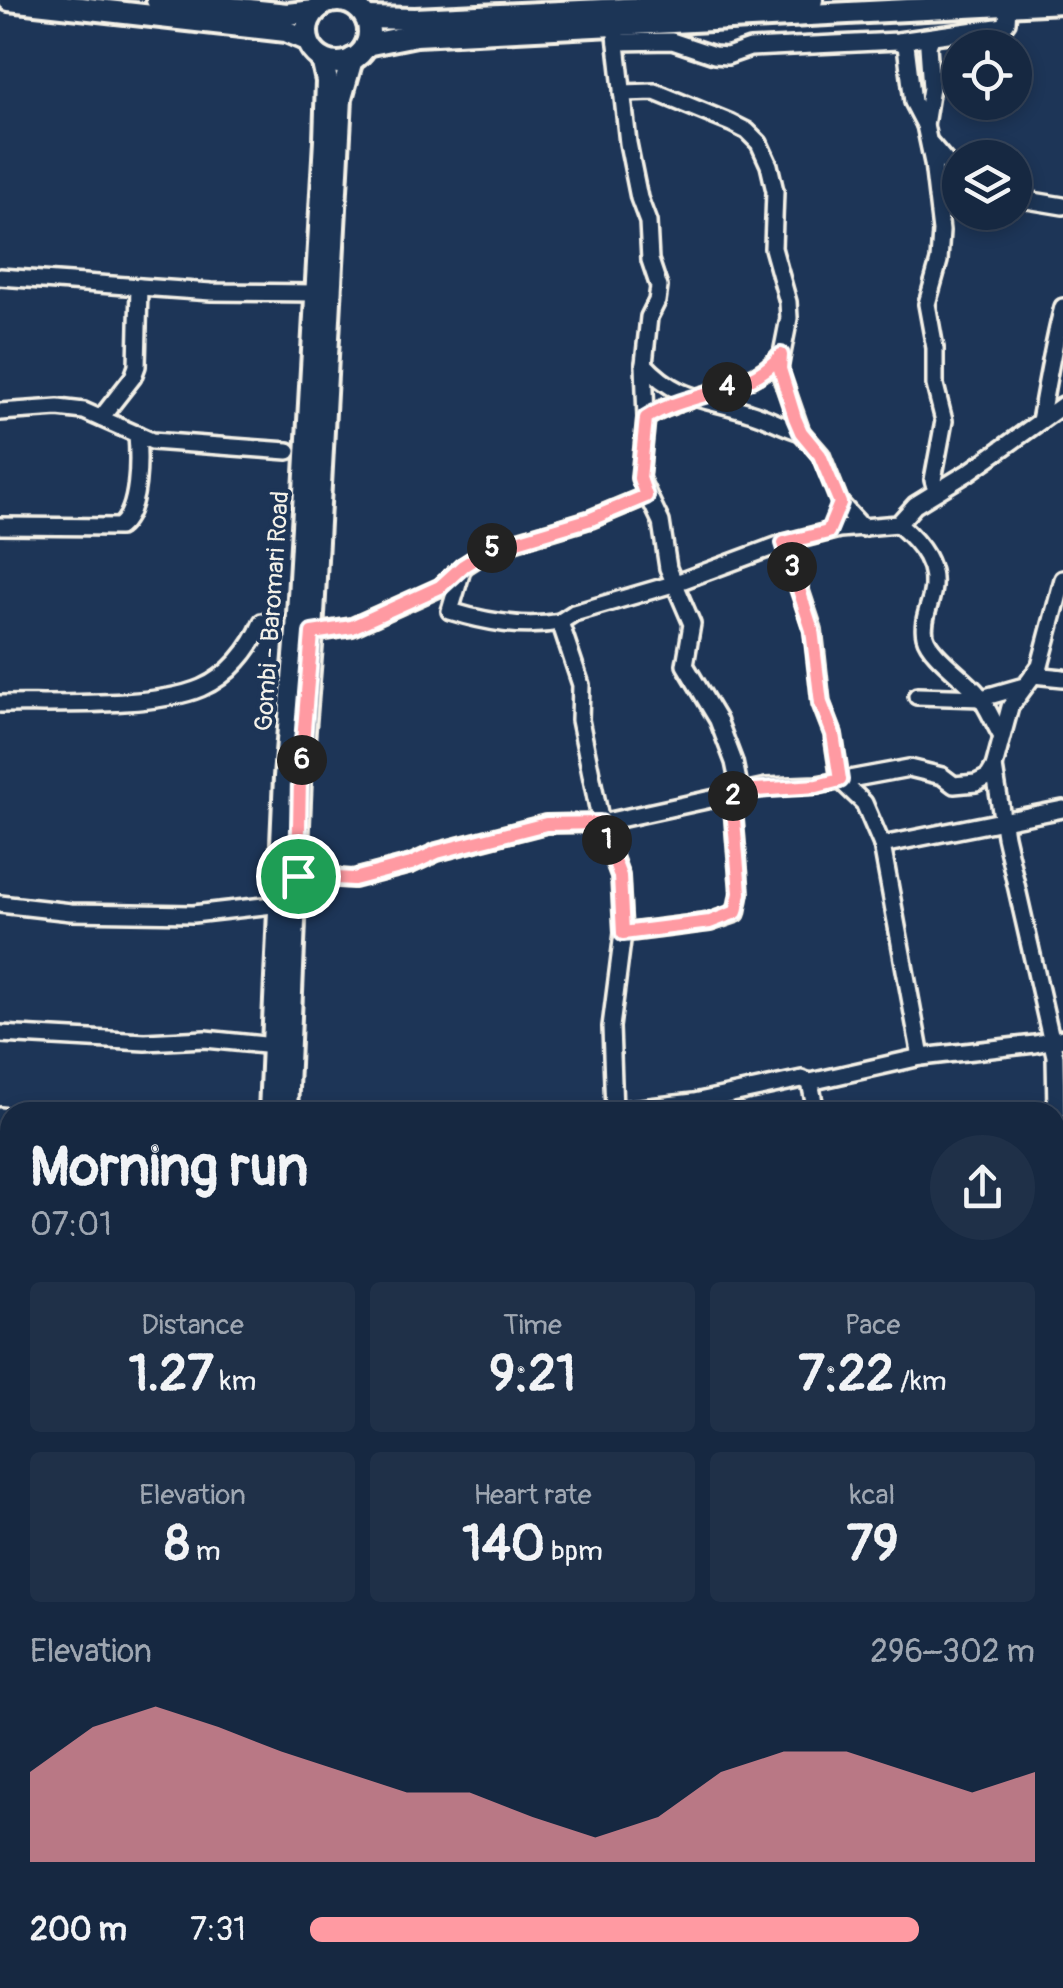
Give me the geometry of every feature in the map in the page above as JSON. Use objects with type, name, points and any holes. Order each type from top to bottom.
[{"type":"main road","points":[[9,0],[286,32],[307,40],[322,59],[327,81],[323,293]]},
{"type":"main road","points":[[157,0],[287,14],[342,1],[415,19],[812,0]]},
{"type":"main road","points":[[322,59],[332,62],[416,35],[616,34],[1063,2]]},
{"type":"main road","points":[[307,40],[306,30],[320,5]]},
{"type":"main road","points":[[323,293],[341,98],[369,27],[359,8]]},
{"type":"main road","name":"Gombi - Baromari Road","points":[[286,1102],[288,903],[298,876],[300,778],[312,633],[323,293]]},
{"type":"main road","name":"Gombi - Baromari Road","points":[[271,1102],[288,903],[323,293]]},
{"type":"street","points":[[623,933],[710,922],[736,912],[740,893],[734,762],[718,720],[685,666],[692,624],[663,551],[661,522],[640,478],[646,418],[644,364],[650,317],[659,287],[650,260],[648,222],[638,198],[628,144],[616,34],[672,41],[727,56],[750,48],[898,41],[1004,26],[1008,22],[1008,5]]},
{"type":"street","points":[[932,38],[928,46],[931,88],[927,133],[941,231],[939,261],[926,304],[936,348],[935,386],[944,421],[933,480],[936,490]]},
{"type":"street","points":[[898,41],[906,45],[909,53],[913,102],[927,133],[942,153]]},
{"type":"street","points":[[622,92],[655,92],[731,123],[759,143],[775,191],[774,248],[788,302],[780,369],[785,389],[801,432],[820,455],[840,503],[863,528]]},
{"type":"street","points":[[1032,201],[1063,206]]},
{"type":"street","points":[[0,277],[139,287],[323,293]]},
{"type":"street","points":[[101,418],[137,366],[139,287]]},
{"type":"street","points":[[1040,422],[1049,360],[1060,344],[1063,307]]},
{"type":"street","points":[[646,418],[689,398],[749,382],[781,355]]},
{"type":"street","points":[[644,364],[670,389],[689,398],[747,411],[801,432]]},
{"type":"street","points":[[749,382],[785,389]]},
{"type":"street","points":[[463,566],[450,611],[480,620],[530,626],[560,622],[574,612],[674,584],[784,543],[828,532],[898,524],[914,505],[969,472],[1063,405]]},
{"type":"street","points":[[0,412],[58,408],[84,411],[152,441],[288,452]]},
{"type":"street","points":[[0,526],[119,527],[128,520],[133,495],[137,434]]},
{"type":"street","points":[[312,633],[352,627],[440,587],[490,549],[591,519],[646,496]]},
{"type":"street","points":[[828,532],[840,503]]},
{"type":"street","points":[[898,524],[918,542],[934,575],[924,620],[929,647],[982,698],[1000,735]]},
{"type":"street","points":[[784,543],[812,630],[821,703],[833,734],[840,780],[864,803],[882,845],[921,1057]]},
{"type":"street","points":[[298,876],[354,879],[411,864],[437,852],[546,824],[600,823],[736,794],[817,786],[909,768],[942,776],[954,785],[988,777],[1010,707],[1040,666],[1063,579]]},
{"type":"street","points":[[0,704],[147,699],[204,688],[253,644],[262,622]]},
{"type":"street","points":[[560,622],[581,685],[580,720],[600,823],[620,876],[623,933],[611,1027],[614,1102]]},
{"type":"street","points":[[917,696],[982,698],[1028,680],[1063,678]]},
{"type":"street","points":[[994,767],[1005,836],[1057,1038],[1056,1102]]},
{"type":"street","points":[[882,845],[1063,810]]},
{"type":"street","points":[[0,904],[71,912],[193,914],[288,903]]},
{"type":"street","points":[[0,1034],[274,1046]]},
{"type":"street","points":[[713,1102],[802,1079],[810,1082],[921,1057],[1057,1038]]},
{"type":"street","points":[[810,1082],[814,1102]]},
{"type":"route","points":[[781,355],[780,369],[795,418],[820,455],[840,503],[828,532],[784,543],[812,630],[821,703],[833,734],[840,780],[817,786],[740,791],[732,796],[740,893],[736,912],[730,918],[710,922],[623,933],[620,876],[600,823],[546,824],[454,847],[411,864],[354,879],[298,876],[300,778],[312,633],[352,627],[440,587],[490,549],[591,519],[646,496],[640,478],[646,418],[682,400],[749,382],[781,355]]}]
